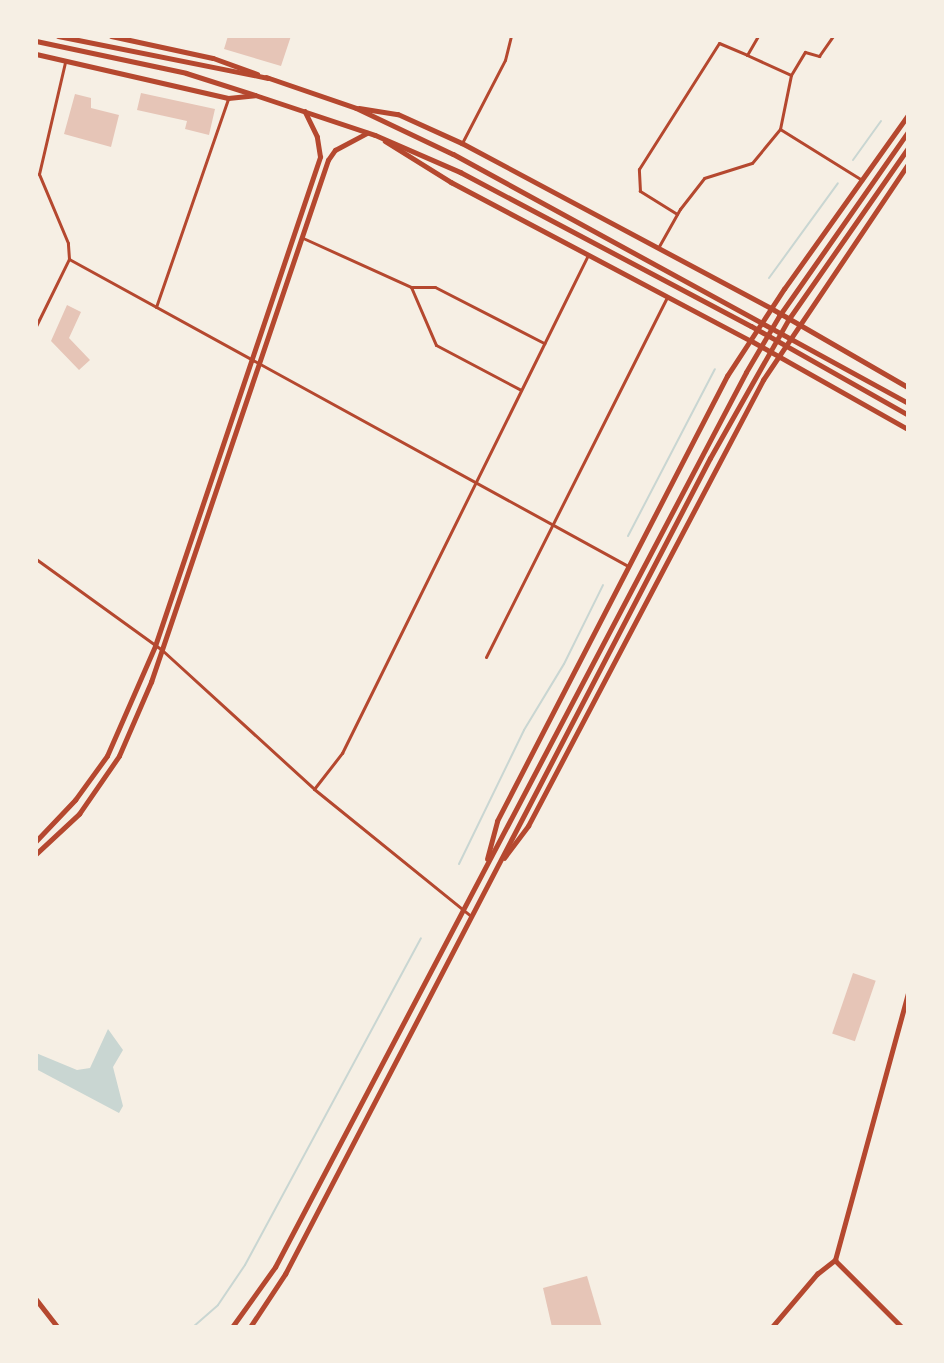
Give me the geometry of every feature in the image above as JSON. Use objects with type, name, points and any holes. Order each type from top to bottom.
[{"type":"main road","points":[[58,36],[188,64],[268,78]]},
{"type":"main road","points":[[111,36],[213,58],[356,108],[453,154],[908,403]]},
{"type":"main road","points":[[36,41],[186,73],[375,135],[460,172],[751,326],[908,416]]},
{"type":"main road","points":[[36,54],[228,98],[255,95]]},
{"type":"main road","points":[[356,108],[398,114],[462,143],[771,308],[908,387]]},
{"type":"main road","points":[[36,842],[75,800],[107,756],[155,646],[320,157],[317,137],[303,110]]},
{"type":"main road","points":[[487,859],[497,820],[727,376],[771,308],[908,115]]},
{"type":"main road","points":[[232,1327],[275,1267],[460,910],[768,335],[908,132]]},
{"type":"main road","points":[[36,854],[60,834],[100,787],[133,724],[162,650],[328,160],[335,150],[367,133]]},
{"type":"main road","points":[[375,135],[451,182],[750,340],[908,429]]},
{"type":"main road","points":[[250,1327],[285,1274],[710,458],[788,320],[908,148]]},
{"type":"main road","points":[[497,867],[528,826],[778,356],[798,323],[906,171],[908,164]]},
{"type":"main road","points":[[772,1327],[817,1275],[835,1260],[908,993]]},
{"type":"main road","points":[[835,1260],[902,1327]]},
{"type":"main road","points":[[36,1299],[58,1327]]},
{"type":"street","points":[[462,143],[505,60],[511,36]]},
{"type":"street","points":[[747,55],[758,36]]},
{"type":"street","points":[[658,248],[677,214],[704,178],[752,163],[780,129],[791,75],[805,52],[819,56],[833,36]]},
{"type":"street","points":[[677,214],[640,191],[639,169],[719,43],[791,75]]},
{"type":"street","points":[[36,326],[69,259],[68,243],[38,174],[65,61]]},
{"type":"street","points":[[156,307],[228,98]]},
{"type":"street","points":[[780,129],[862,180]]},
{"type":"street","points":[[303,238],[411,287],[435,287],[544,343]]},
{"type":"street","points":[[314,789],[342,753],[588,255]]},
{"type":"street","points":[[69,259],[629,567]]},
{"type":"street","points":[[411,287],[435,345],[521,390]]},
{"type":"street","points":[[486,657],[667,297]]},
{"type":"street","points":[[36,559],[162,650],[314,789],[460,910],[472,917]]},
{"type":"shaded area","points":[[108,1029],[123,1050],[113,1067],[123,1106],[119,1113],[36,1069],[36,1053],[77,1070],[90,1068]]},
{"type":"building","points":[[228,36],[291,36],[281,66],[224,49]]},
{"type":"building","points":[[141,93],[215,109],[209,135],[185,129],[187,121],[137,110]]},
{"type":"building","points":[[75,94],[91,98],[91,108],[119,115],[111,147],[64,134]]},
{"type":"building","points":[[67,305],[81,312],[69,338],[90,360],[79,370],[51,341]]},
{"type":"building","points":[[853,973],[876,981],[855,1041],[832,1034]]},
{"type":"building","points":[[587,1276],[602,1327],[552,1327],[543,1288]]},
{"type":"waterway","points":[[853,160],[881,121]]},
{"type":"waterway","points":[[769,278],[838,183]]},
{"type":"waterway","points":[[628,536],[715,369]]},
{"type":"waterway","points":[[459,864],[524,730],[564,664],[603,585]]},
{"type":"waterway","points":[[193,1327],[218,1305],[245,1265],[421,938]]}]
